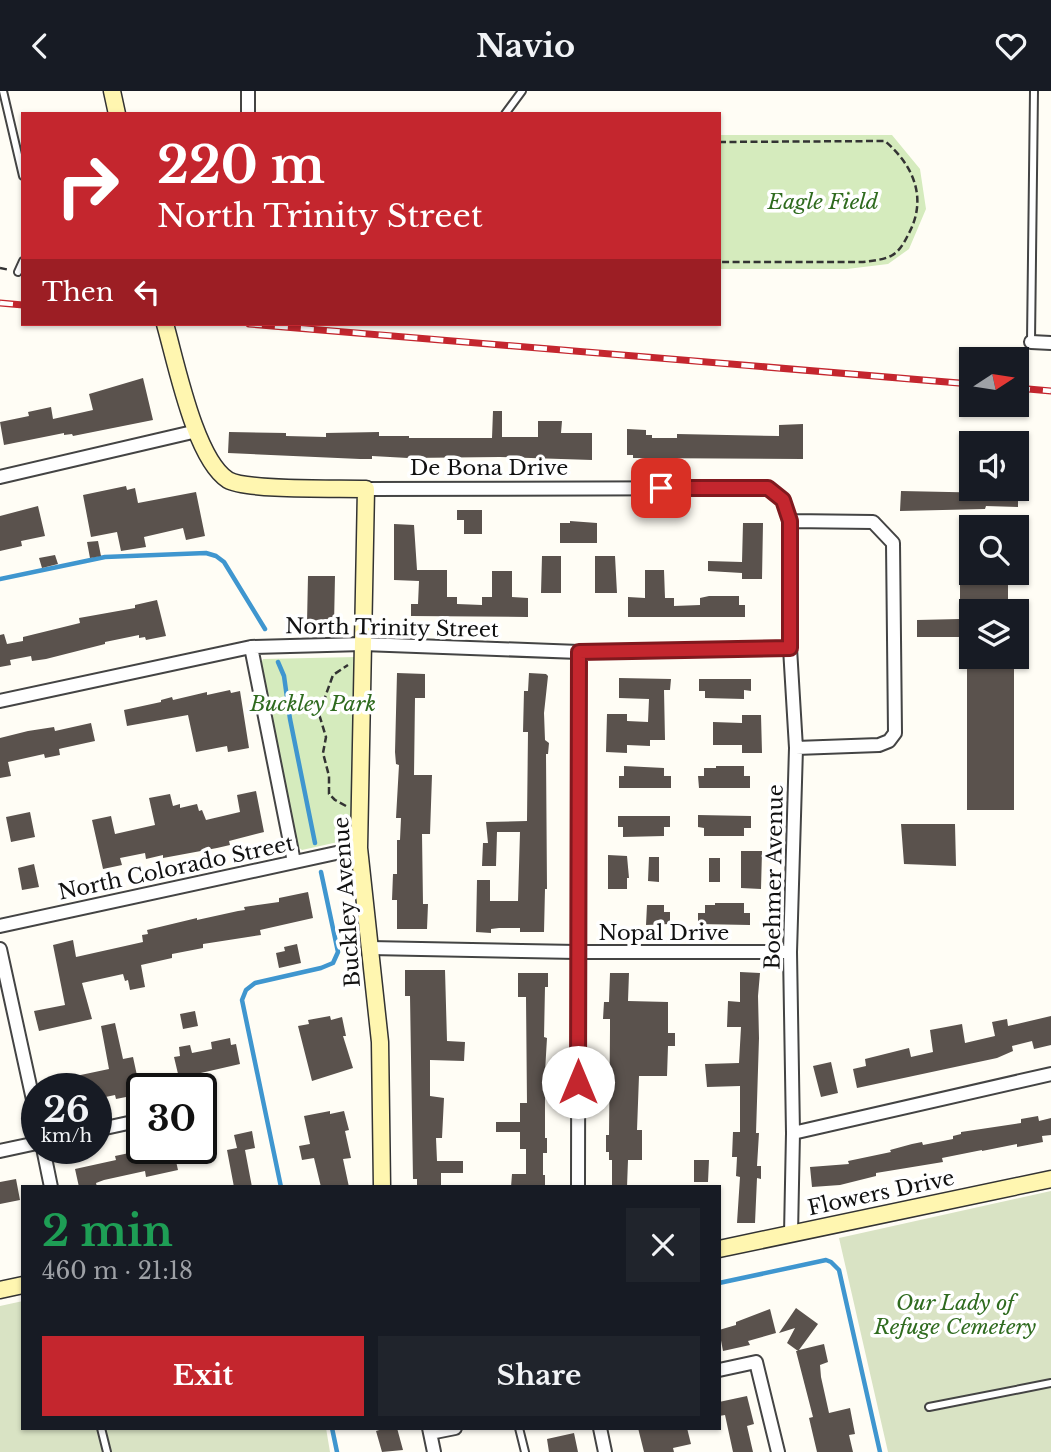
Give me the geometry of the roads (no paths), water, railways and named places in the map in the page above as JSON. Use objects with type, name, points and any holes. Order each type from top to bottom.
[{"type":"street","points":[[112,91],[117,112]]},
{"type":"street","points":[[248,91],[248,112]]},
{"type":"street","name":"De Bona Drive","points":[[166,326],[197,431],[210,462],[229,480],[254,486],[366,489],[768,488],[783,500],[790,521]]},
{"type":"street","points":[[1031,342],[1051,343]]},
{"type":"street","points":[[0,477],[197,431]]},
{"type":"street","name":"Buckley Avenue","points":[[366,489],[359,848],[380,1042],[382,1185]]},
{"type":"street","points":[[790,521],[873,522],[893,543],[895,733],[888,741],[878,745],[796,748]]},
{"type":"street","name":"Boehmer Avenue","points":[[790,521],[790,648],[796,748],[790,952],[793,1133],[791,1234]]},
{"type":"street","name":"North Trinity Street","points":[[0,701],[251,647],[363,644],[579,652],[790,648]]},
{"type":"street","points":[[251,647],[294,862]]},
{"type":"street","points":[[578,1185],[579,652]]},
{"type":"street","name":"North Colorado Street","points":[[0,926],[359,848]]},
{"type":"street","name":"Nopal Drive","points":[[370,948],[790,952]]},
{"type":"street","points":[[0,949],[27,1073]]},
{"type":"street","points":[[793,1133],[1051,1074]]},
{"type":"street","points":[[0,1151],[21,1146]]},
{"type":"street","points":[[46,1164],[51,1185]]},
{"type":"street","name":"Flowers Drive","points":[[721,1249],[1051,1179]]},
{"type":"street","points":[[0,1290],[21,1285]]},
{"type":"street","points":[[721,1370],[756,1361],[778,1452]]},
{"type":"street","points":[[600,1430],[606,1452]]},
{"type":"street","points":[[429,1431],[434,1452]]},
{"type":"lane","points":[[3,91],[21,168]]},
{"type":"lane","points":[[506,112],[522,91]]},
{"type":"lane","points":[[1031,342],[1034,91]]},
{"type":"lane","points":[[18,272],[21,265]]},
{"type":"lane","points":[[929,1407],[1051,1383]]},
{"type":"lane","points":[[102,1430],[107,1452]]},
{"type":"lane","points":[[519,1430],[524,1452]]},
{"type":"waterway","points":[[0,579],[105,557],[206,553],[224,562],[265,629]]},
{"type":"waterway","points":[[278,662],[284,676],[315,843]]},
{"type":"waterway","points":[[281,1185],[242,1000],[246,990],[255,983],[333,963],[338,952],[321,872]]},
{"type":"waterway","points":[[721,1283],[826,1260],[839,1270],[880,1452]]},
{"type":"waterway","points":[[332,1430],[337,1452]]},
{"type":"railway","points":[[0,303],[21,305]]},
{"type":"railway","points":[[273,326],[959,383]]},
{"type":"railway","points":[[1029,389],[1051,391]]},
{"type":"park label","name":"Eagle Field","points":[[823,202]]},
{"type":"park label","name":"Buckley Park","points":[[313,704]]},
{"type":"park label","name":"Our Lady of Refuge Cemetery","points":[[955,1315]]}]
